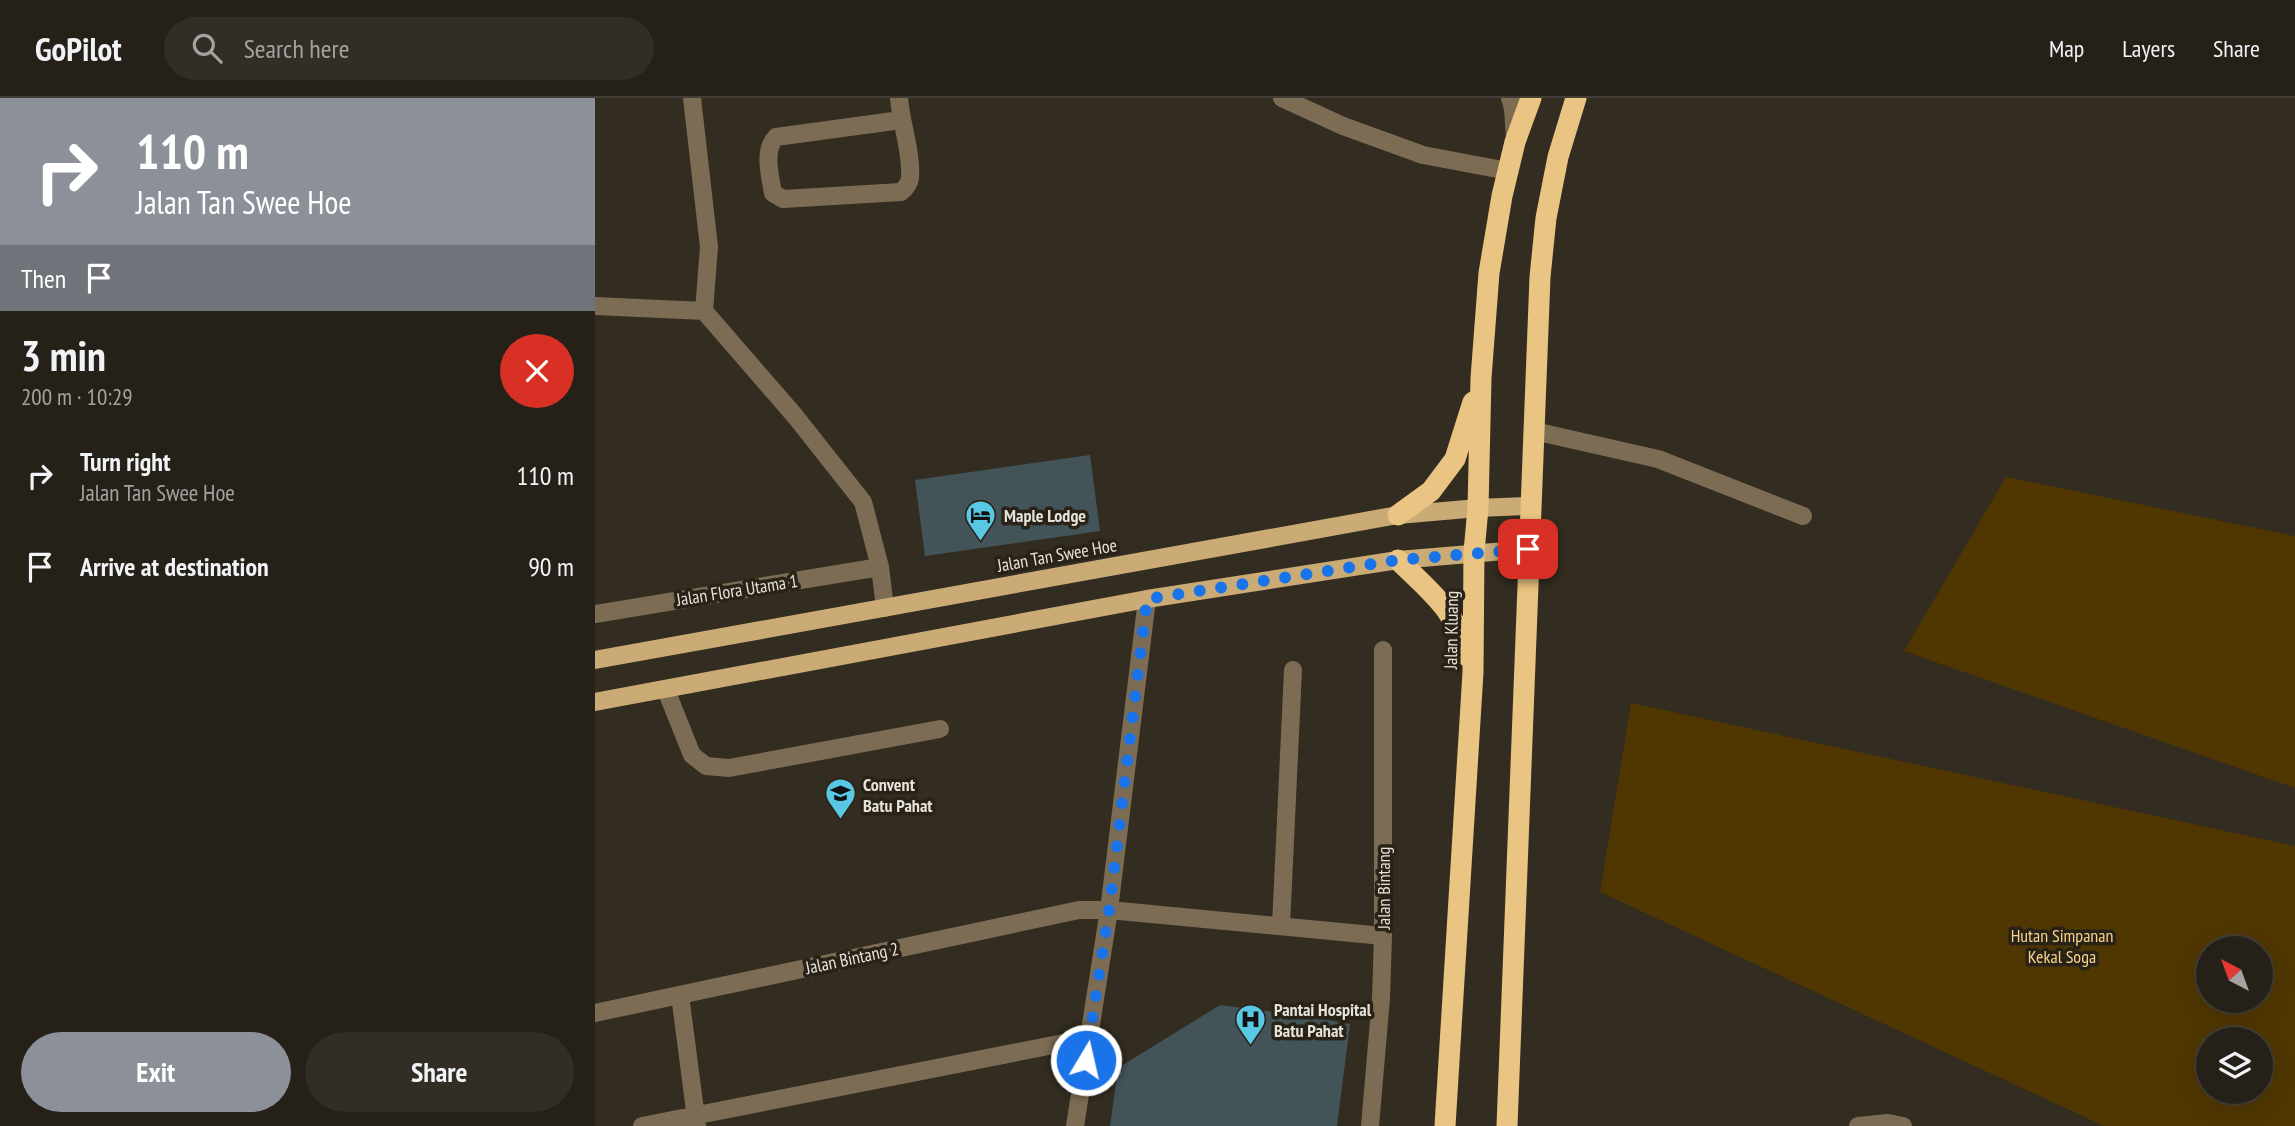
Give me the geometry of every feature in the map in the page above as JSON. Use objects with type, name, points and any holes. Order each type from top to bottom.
[{"type":"highway","name":"Jalan Kluang","points":[[1445,1126],[1473,672],[1474,552],[1478,508],[1481,378],[1489,273],[1501,196],[1515,142],[1531,98]]},
{"type":"highway","points":[[1507,1126],[1540,277],[1546,218],[1558,157],[1576,98]]},
{"type":"highway","points":[[1398,515],[1431,491],[1455,459],[1481,378]]},
{"type":"highway","points":[[1398,560],[1439,599],[1454,619],[1473,672]]},
{"type":"main road","name":"Jalan Tan Swee Hoe","points":[[595,660],[1398,515],[1529,506]]},
{"type":"main road","points":[[595,702],[1147,599],[1398,560],[1528,549]]},
{"type":"street","points":[[692,98],[709,247],[704,311],[795,416],[863,502],[880,566],[885,608]]},
{"type":"street","points":[[899,98],[910,180],[901,192],[783,199],[773,193],[768,150],[769,143],[776,137],[901,120]]},
{"type":"street","points":[[1282,98],[1343,126],[1423,155],[1508,171]]},
{"type":"street","points":[[1510,98],[1515,142]]},
{"type":"street","points":[[595,306],[704,311]]},
{"type":"street","points":[[1534,431],[1658,460],[1803,516]]},
{"type":"street","name":"Jalan Flora Utama 1","points":[[595,614],[880,566]]},
{"type":"street","points":[[1075,1126],[1109,910],[1147,599]]},
{"type":"street","name":"Jalan Bintang","points":[[1370,1126],[1381,998],[1383,936],[1383,650]]},
{"type":"street","points":[[1280,926],[1293,670]]},
{"type":"street","points":[[666,690],[692,755],[706,766],[729,768],[940,729]]},
{"type":"street","name":"Jalan Bintang 2","points":[[595,1013],[1079,910],[1109,910],[1383,936]]},
{"type":"street","points":[[680,995],[697,1120]]},
{"type":"street","points":[[642,1126],[697,1120],[1089,1038]]},
{"type":"street","points":[[1858,1126],[1888,1123],[1903,1126]]},
{"type":"green space","points":[[2006,477],[2295,536],[2295,788],[1904,651]]},
{"type":"green space","name":"Hutan Simpanan Kekal Soga","points":[[1631,703],[2295,846],[2295,1126],[2104,1126],[1600,892]]},
{"type":"building","points":[[1090,455],[1100,531],[925,556],[915,480]]},
{"type":"building","name":"Pantai Hospital Batu Pahat","points":[[1220,1005],[1350,1024],[1337,1126],[1110,1126],[1118,1068]]},
{"type":"place","name":"Maple Lodge","points":[[981,542]]},
{"type":"place","name":"Convent Batu Pahat","points":[[840,821]]},
{"type":"place","name":"Pantai Hospital Batu Pahat","points":[[1251,1046]]},
{"type":"route","points":[[1086,1060],[1109,910],[1147,599],[1398,560],[1528,549]]}]
